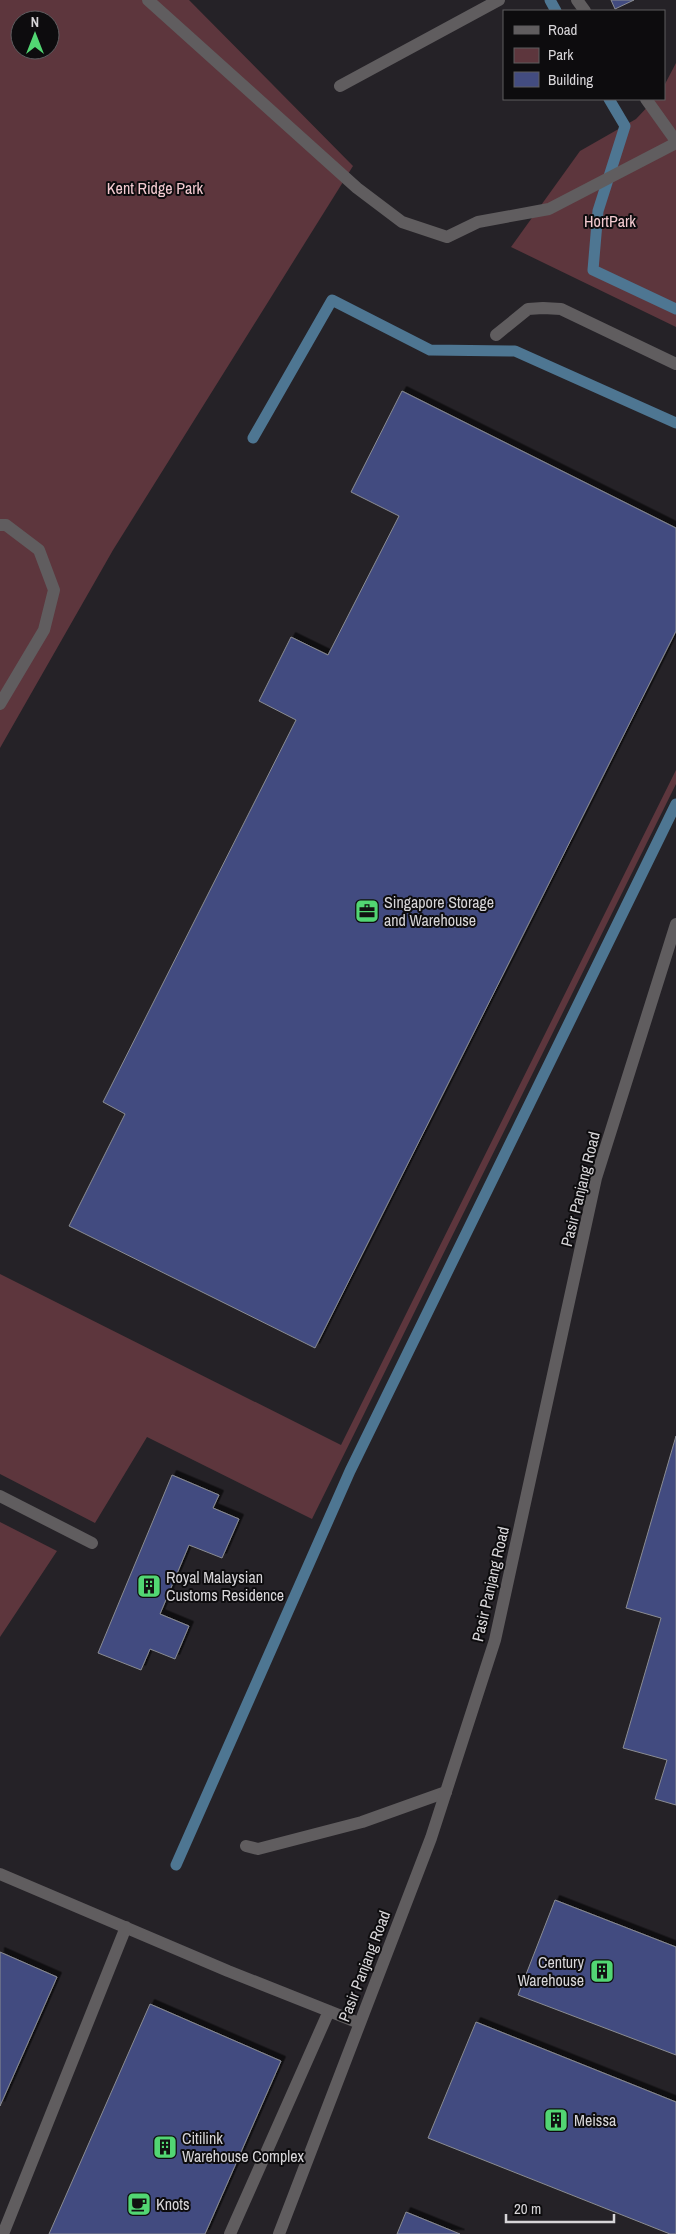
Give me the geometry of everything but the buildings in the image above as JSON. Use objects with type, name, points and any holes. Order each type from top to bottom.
[{"type":"street","points":[[148,0],[358,188],[402,222],[447,237],[478,222],[549,209],[676,142],[647,100]]},
{"type":"street","points":[[340,86],[498,0]]},
{"type":"street","points":[[496,335],[528,309],[561,309],[676,364]]},
{"type":"street","points":[[0,525],[6,525],[39,550],[54,590],[44,630],[0,704]]},
{"type":"street","name":"Pasir Panjang Road","points":[[279,2234],[431,1838],[495,1640],[596,1178],[676,924]]},
{"type":"street","points":[[0,1496],[92,1543]]},
{"type":"street","points":[[246,1846],[258,1849],[362,1822],[446,1792]]},
{"type":"street","points":[[0,1874],[359,2023]]},
{"type":"street","points":[[3,2234],[126,1927]]},
{"type":"street","points":[[230,2234],[329,2011]]},
{"type":"green space","name":"Kent Ridge Park","points":[[0,0],[189,0],[353,166],[113,550],[0,748]]},
{"type":"green space","name":"HortPark","points":[[676,63],[676,327],[511,247],[580,151],[636,119],[654,100],[666,100],[666,82]]},
{"type":"green space","points":[[676,770],[676,784],[312,1519],[147,1437],[95,1523],[0,1474],[0,1274],[341,1445]]},
{"type":"green space","points":[[0,1522],[57,1551],[0,1637]]},
{"type":"waterway","points":[[550,0],[555,10]]},
{"type":"waterway","points":[[610,100],[625,126],[598,211],[593,270],[676,309]]},
{"type":"waterway","points":[[253,438],[332,300],[430,350],[515,351],[676,423]]},
{"type":"waterway","points":[[176,1865],[350,1471],[676,804]]},
{"type":"place","name":"Singapore Storage and Warehouse","points":[[367,911]]},
{"type":"place","name":"Royal Malaysian Customs Residence","points":[[149,1586]]},
{"type":"place","name":"Century Warehouse","points":[[602,1971]]},
{"type":"place","name":"Meissa","points":[[556,2120]]},
{"type":"place","name":"Citilink Warehouse Complex","points":[[165,2147]]},
{"type":"place","name":"Knots","points":[[139,2204]]}]
